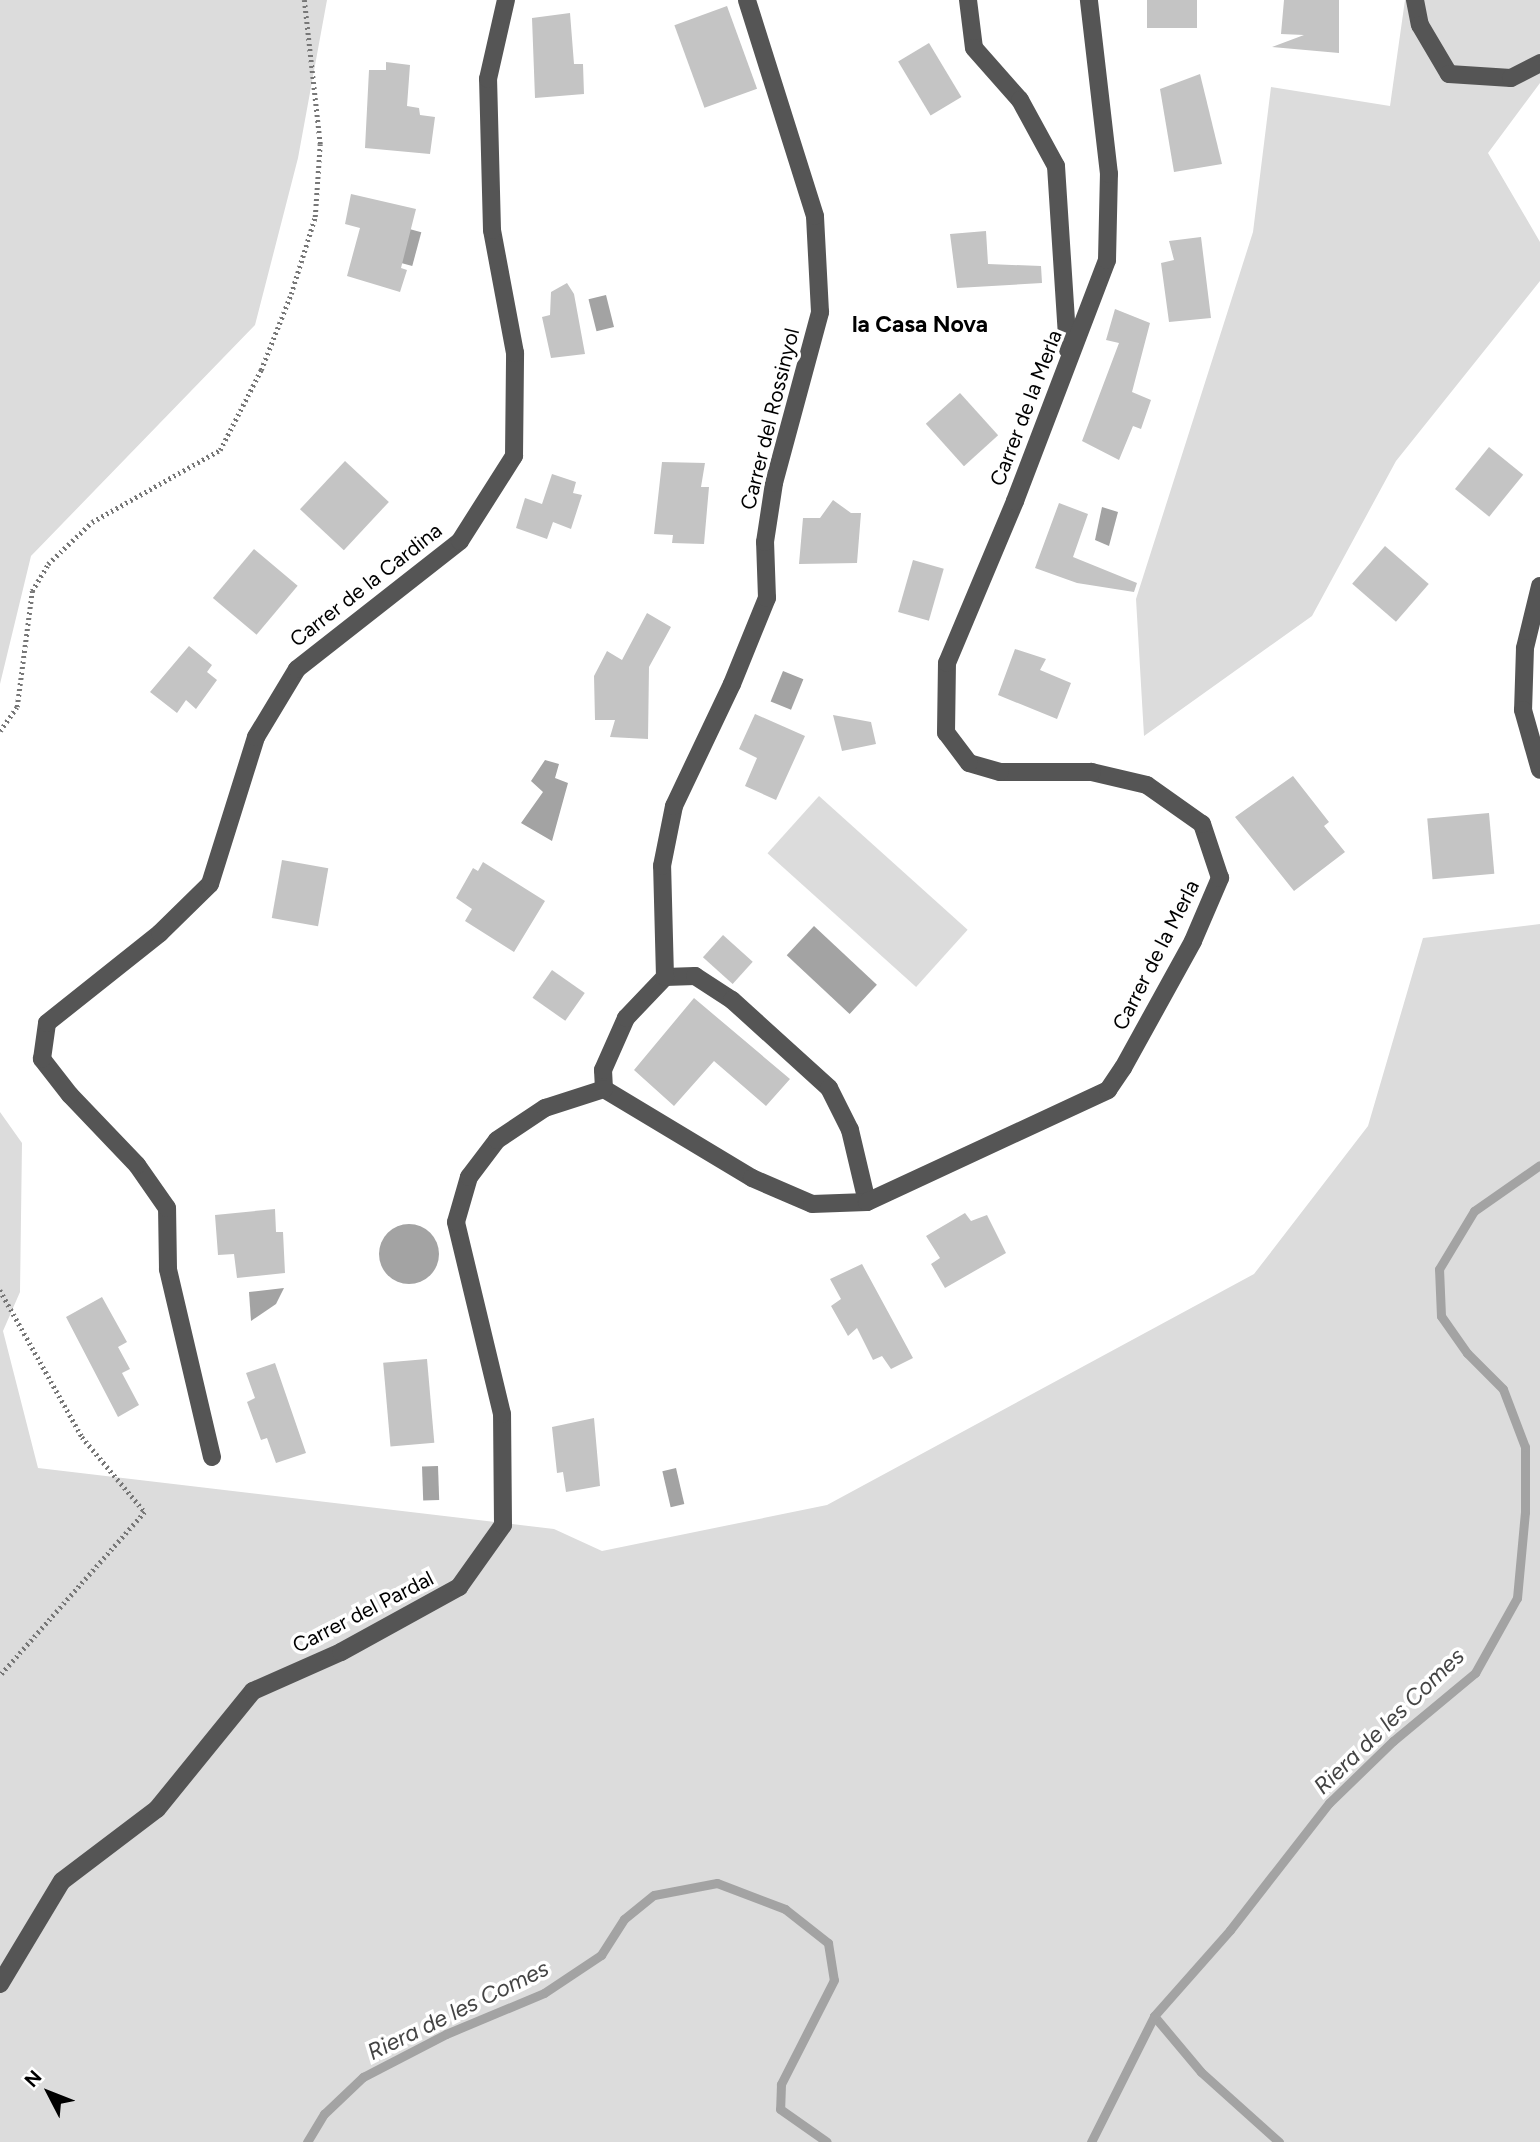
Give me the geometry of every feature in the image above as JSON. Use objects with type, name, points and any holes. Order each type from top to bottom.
[{"type":"street","name":"Carrer de la Cardina","points":[[212,1457],[168,1269],[167,1208],[137,1165],[71,1095],[42,1059],[47,1023],[160,933],[210,884],[256,737],[297,668],[460,541],[514,456],[515,353],[492,230],[488,79],[506,0]]},
{"type":"street","name":"Carrer del Rossinyol","points":[[664,977],[663,866],[674,806],[732,684],[767,598],[765,542],[774,483],[820,312],[815,216],[747,0]]},
{"type":"street","points":[[968,0],[974,48],[1020,100],[1056,166],[1069,359]]},
{"type":"street","name":"Carrer de la Merla","points":[[604,1088],[752,1178],[800,1199],[812,1204],[867,1202],[1108,1090],[1124,1068],[1194,941],[1220,878],[1202,824],[1147,785],[1092,772],[1000,772],[969,763],[946,733],[947,663],[1015,501],[1107,260],[1110,173],[1089,0]]},
{"type":"street","points":[[1415,0],[1420,25],[1449,74],[1511,78],[1540,63]]},
{"type":"street","points":[[1540,586],[1525,648],[1523,710],[1540,770]]},
{"type":"street","points":[[604,1088],[603,1070],[626,1018],[664,977],[695,975],[732,1000],[829,1088],[849,1129],[867,1202]]},
{"type":"street","name":"Carrer del Pardal","points":[[0,1984],[62,1881],[157,1808],[253,1691],[341,1652],[459,1587],[503,1524],[502,1414],[456,1222],[469,1177],[497,1140],[545,1108],[604,1088]]},
{"type":"path","points":[[0,732],[17,708],[25,629],[32,591],[48,565],[92,522],[220,450],[261,370],[291,294],[315,217],[320,144],[304,0]]},
{"type":"path","points":[[0,1290],[82,1437],[145,1512],[0,1676]]},
{"type":"shaded area","points":[[0,0],[327,0],[298,158],[255,325],[31,556],[0,684]]},
{"type":"shaded area","points":[[1405,0],[1540,0],[1540,83],[1488,153],[1540,242],[1540,281],[1396,461],[1312,616],[1144,736],[1136,599],[1253,232],[1271,87],[1390,106]]},
{"type":"shaded area","points":[[402,227],[421,232],[412,266],[393,261]]},
{"type":"shaded area","points":[[606,295],[614,327],[597,331],[589,299]]},
{"type":"shaded area","points":[[1102,507],[1118,512],[1109,546],[1095,540]]},
{"type":"shaded area","points":[[783,671],[803,679],[791,710],[771,702]]},
{"type":"shaded area","points":[[545,760],[559,764],[555,778],[568,783],[552,841],[521,823],[543,792],[531,781]]},
{"type":"shaded area","points":[[819,796],[968,930],[916,987],[767,853]]},
{"type":"shaded area","points":[[1540,924],[1540,2142],[0,2142],[0,1112],[22,1143],[20,1292],[3,1331],[38,1468],[554,1529],[602,1551],[827,1505],[1254,1274],[1368,1126],[1423,938]]},
{"type":"shaded area","points":[[814,926],[877,985],[850,1014],[787,955]]},
{"type":"shaded area","points":[[409,1224],[426,1229],[434,1237],[439,1254],[434,1271],[426,1279],[409,1284],[392,1279],[384,1271],[379,1254],[384,1237],[392,1229]]},
{"type":"shaded area","points":[[284,1288],[276,1304],[251,1321],[249,1292]]},
{"type":"shaded area","points":[[438,1466],[439,1500],[423,1501],[422,1467]]},
{"type":"shaded area","points":[[676,1468],[684,1504],[671,1507],[662,1471]]},
{"type":"building","points":[[1147,0],[1197,0],[1197,28],[1147,28]]},
{"type":"building","points":[[1284,0],[1339,0],[1339,53],[1272,47],[1304,35],[1281,34]]},
{"type":"building","points":[[727,6],[757,89],[704,108],[674,25]]},
{"type":"building","points":[[570,13],[574,64],[583,64],[584,94],[535,98],[532,18]]},
{"type":"building","points":[[929,43],[961,97],[931,116],[898,62]]},
{"type":"building","points":[[386,62],[410,65],[407,106],[419,108],[420,115],[435,117],[430,154],[365,148],[369,70],[386,70]]},
{"type":"building","points":[[1200,74],[1222,164],[1174,172],[1160,89]]},
{"type":"building","points":[[351,194],[416,209],[401,268],[407,270],[400,292],[347,276],[360,228],[345,224]]},
{"type":"building","points":[[986,231],[988,264],[1041,266],[1042,283],[957,288],[950,234]]},
{"type":"building","points":[[1201,237],[1211,318],[1169,322],[1161,263],[1174,260],[1169,241]]},
{"type":"building","points":[[567,283],[574,294],[585,354],[551,358],[542,317],[550,315],[551,292]]},
{"type":"building","points":[[1115,309],[1150,323],[1132,392],[1151,400],[1141,429],[1133,426],[1119,460],[1082,441],[1119,343],[1106,340]]},
{"type":"building","points":[[960,393],[998,435],[964,466],[926,424]]},
{"type":"building","points":[[1489,447],[1523,475],[1489,517],[1455,489]]},
{"type":"building","points":[[345,461],[389,502],[344,550],[300,509]]},
{"type":"building","points":[[662,462],[705,463],[701,487],[709,487],[704,544],[672,543],[673,535],[654,534]]},
{"type":"building","points":[[552,474],[576,482],[573,493],[582,495],[571,529],[553,522],[547,539],[516,528],[525,498],[542,504]]},
{"type":"building","points":[[833,500],[851,513],[861,513],[857,563],[799,564],[803,518],[820,518]]},
{"type":"building","points":[[1059,503],[1088,514],[1073,557],[1137,583],[1134,592],[1077,583],[1035,568]]},
{"type":"building","points":[[1385,546],[1429,584],[1396,622],[1352,584]]},
{"type":"building","points":[[254,549],[298,586],[257,635],[213,598]]},
{"type":"building","points":[[913,560],[944,569],[929,621],[898,612]]},
{"type":"building","points":[[647,613],[671,627],[649,667],[648,739],[610,737],[615,720],[595,720],[594,676],[607,651],[622,660]]},
{"type":"building","points":[[189,646],[212,665],[207,672],[217,680],[196,709],[186,700],[177,713],[150,692]]},
{"type":"building","points":[[1015,649],[1046,659],[1040,670],[1071,683],[1057,719],[998,695]]},
{"type":"building","points":[[755,714],[805,736],[776,800],[745,786],[757,758],[739,749]]},
{"type":"building","points":[[833,715],[871,722],[876,744],[842,751]]},
{"type":"building","points":[[1293,776],[1329,822],[1324,826],[1345,852],[1294,891],[1235,817]]},
{"type":"building","points":[[1489,813],[1494,874],[1433,879],[1427,818]]},
{"type":"building","points":[[282,860],[328,868],[318,926],[272,918]]},
{"type":"building","points":[[483,862],[545,901],[514,952],[465,921],[472,909],[456,898],[473,868],[478,871]]},
{"type":"building","points":[[723,935],[753,962],[733,984],[703,957]]},
{"type":"building","points":[[552,970],[585,993],[565,1021],[532,998]]},
{"type":"building","points":[[694,998],[790,1079],[766,1106],[714,1061],[674,1106],[634,1070]]},
{"type":"building","points":[[275,1209],[276,1232],[283,1232],[285,1273],[237,1278],[234,1254],[218,1255],[215,1215]]},
{"type":"building","points":[[965,1213],[971,1221],[987,1215],[1006,1253],[945,1288],[931,1264],[940,1258],[926,1236]]},
{"type":"building","points":[[862,1264],[913,1358],[891,1369],[882,1356],[873,1360],[857,1328],[848,1336],[831,1306],[841,1299],[830,1279]]},
{"type":"building","points":[[102,1297],[127,1342],[118,1347],[130,1369],[122,1373],[139,1405],[118,1417],[66,1317]]},
{"type":"building","points":[[427,1359],[434,1443],[390,1447],[383,1363]]},
{"type":"building","points":[[275,1363],[306,1453],[276,1463],[267,1438],[261,1440],[247,1402],[255,1398],[246,1373]]},
{"type":"building","points":[[594,1418],[600,1486],[566,1492],[563,1472],[557,1473],[552,1427]]},
{"type":"waterway","name":"Riera de les Comes","points":[[1091,2142],[1154,2016],[1230,1930],[1329,1803],[1393,1741],[1475,1673],[1517,1598],[1525,1512],[1525,1447],[1503,1389],[1467,1353],[1441,1316],[1439,1269],[1474,1211],[1540,1165]]},
{"type":"waterway","name":"Riera de les Comes","points":[[307,2142],[324,2114],[363,2077],[446,2034],[544,1993],[601,1955],[624,1919],[654,1895],[717,1883],[785,1909],[828,1943],[834,1980],[781,2084],[780,2109],[827,2142]]},
{"type":"waterway","points":[[1154,2016],[1201,2072],[1279,2142]]},
{"type":"district","name":"la Casa Nova","points":[[920,324]]}]
